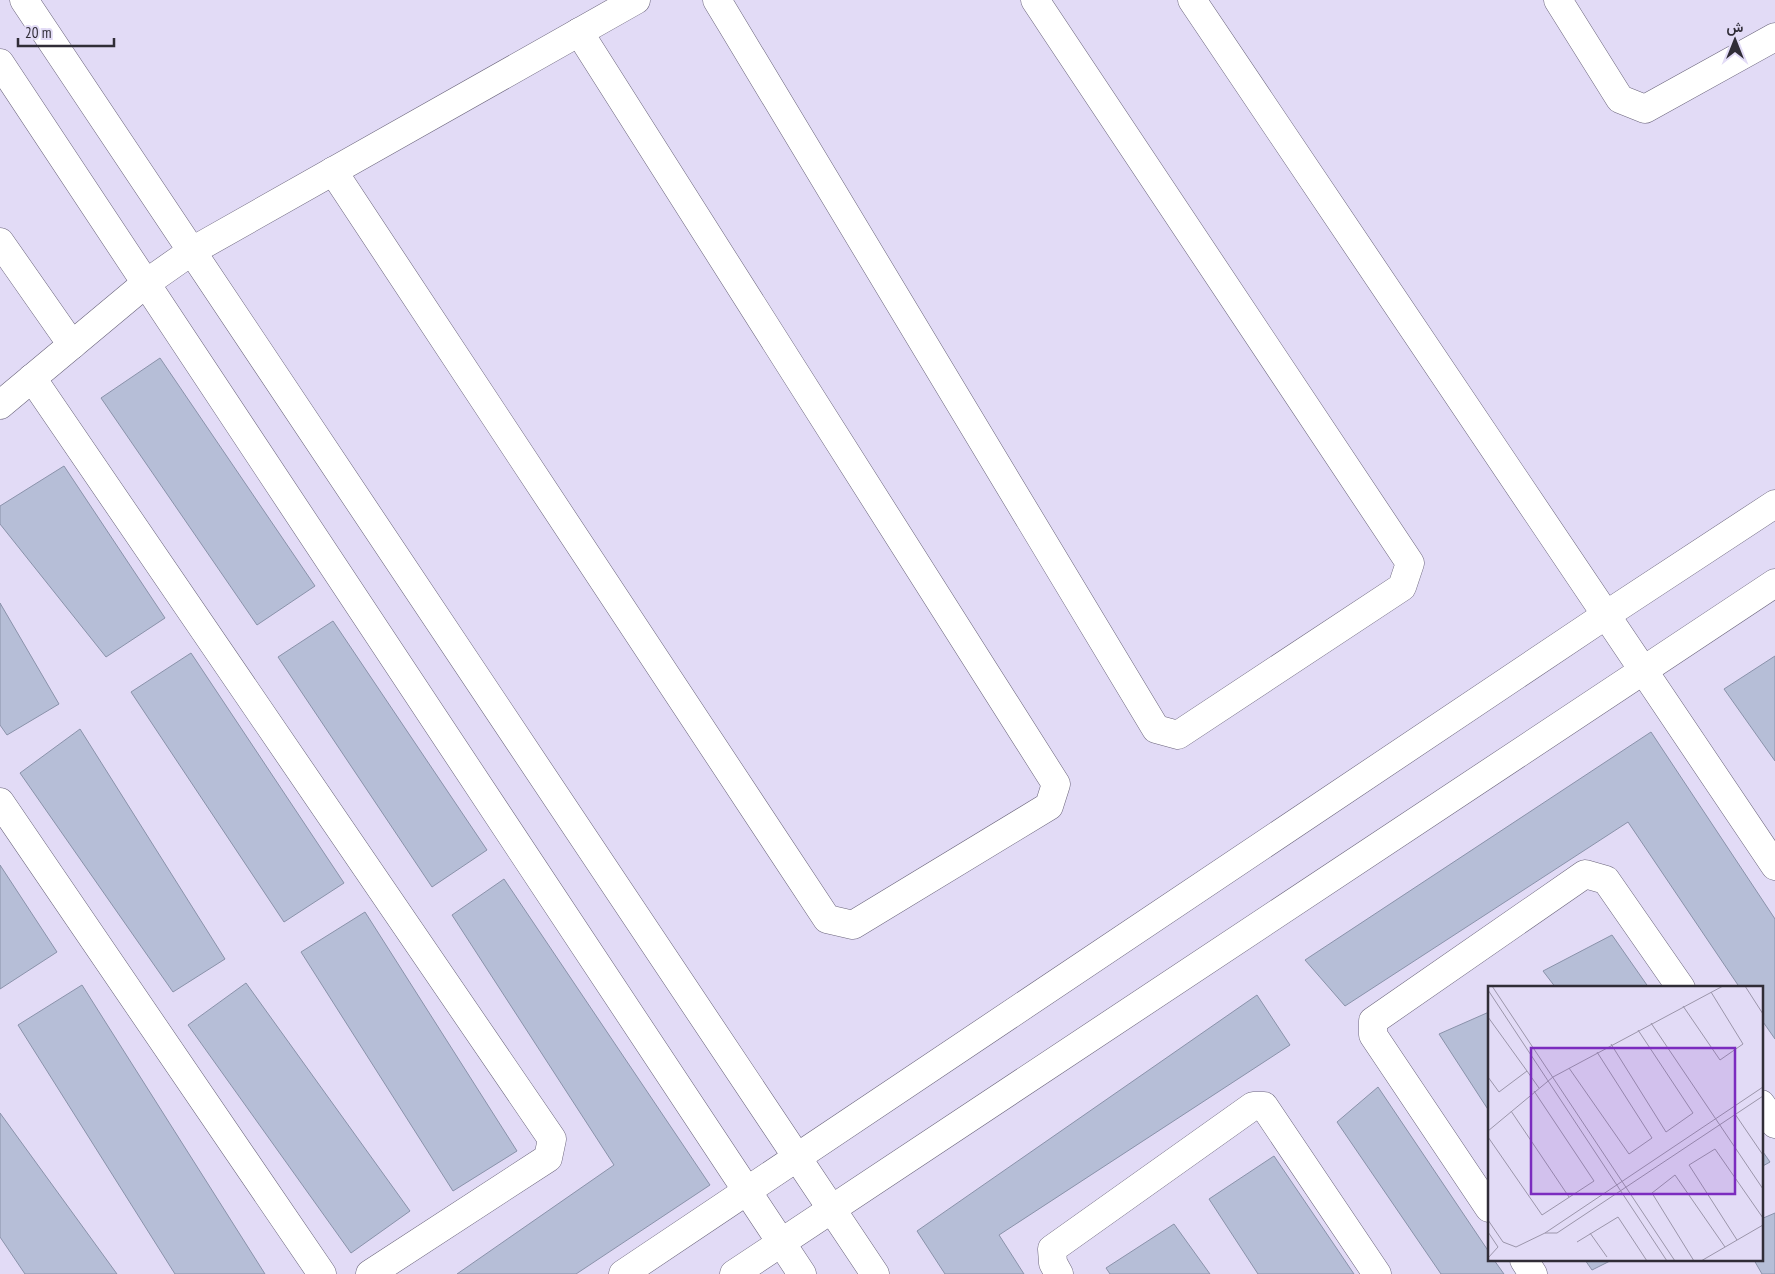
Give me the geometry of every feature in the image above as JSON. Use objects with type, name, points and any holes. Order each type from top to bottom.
[{"type":"street","points":[[24,0],[875,1274]]},
{"type":"street","points":[[0,405],[145,284],[192,252],[636,0]]},
{"type":"street","points":[[717,0],[1156,729],[1178,735],[1402,587],[1410,563],[1035,0]]},
{"type":"street","points":[[1192,0],[1775,866]]},
{"type":"street","points":[[1558,0],[1620,99],[1645,109],[1775,37]]},
{"type":"street","points":[[333,171],[827,919],[853,925],[1049,806],[1056,784],[579,32]]},
{"type":"street","points":[[0,63],[802,1274]]},
{"type":"street","points":[[0,242],[72,345]]},
{"type":"street","points":[[32,378],[552,1139],[548,1158],[370,1274]]},
{"type":"street","points":[[623,1274],[1606,615],[1775,504]]},
{"type":"street","points":[[734,1274],[1775,583]]},
{"type":"street","points":[[0,802],[322,1274]]},
{"type":"street","points":[[1488,1207],[1373,1035],[1373,1021],[1585,874],[1606,880],[1680,986]]},
{"type":"street","points":[[1762,1105],[1775,1124]]},
{"type":"street","points":[[1059,1274],[1052,1263],[1052,1249],[1253,1106],[1264,1106],[1377,1274]]},
{"type":"street","points":[[1525,1262],[1533,1274]]},
{"type":"building","points":[[160,358],[315,586],[257,625],[101,398]]},
{"type":"building","points":[[64,466],[165,618],[106,657],[0,524],[0,506]]},
{"type":"building","points":[[0,603],[59,704],[7,735],[0,725]]},
{"type":"building","points":[[333,621],[487,850],[432,887],[278,657]]},
{"type":"building","points":[[191,653],[344,883],[284,922],[131,692]]},
{"type":"building","points":[[1775,656],[1775,761],[1724,689]]},
{"type":"building","points":[[80,729],[225,959],[173,992],[20,773]]},
{"type":"building","points":[[1651,732],[1775,919],[1775,1039],[1762,1020],[1762,986],[1739,986],[1628,822],[1345,1006],[1305,960]]},
{"type":"building","points":[[0,865],[57,952],[0,989]]},
{"type":"building","points":[[504,879],[710,1185],[576,1274],[457,1274],[614,1165],[452,915]]},
{"type":"building","points":[[365,912],[517,1151],[453,1191],[301,952]]},
{"type":"building","points":[[1612,935],[1648,986],[1554,986],[1543,971]]},
{"type":"building","points":[[246,983],[410,1211],[351,1253],[188,1025]]},
{"type":"building","points":[[82,985],[265,1274],[175,1274],[18,1025]]},
{"type":"building","points":[[1257,995],[1290,1045],[999,1235],[1024,1274],[945,1274],[917,1231]]},
{"type":"building","points":[[1488,1012],[1488,1109],[1439,1034]]},
{"type":"building","points":[[1378,1087],[1488,1251],[1488,1262],[1495,1262],[1504,1274],[1441,1274],[1337,1122]]},
{"type":"building","points":[[0,1113],[117,1274],[25,1274],[0,1237]]},
{"type":"building","points":[[1762,1150],[1770,1162],[1762,1166]]},
{"type":"building","points":[[1274,1156],[1354,1274],[1258,1274],[1209,1199]]},
{"type":"building","points":[[1775,1213],[1775,1274],[1762,1274],[1755,1262],[1762,1262],[1762,1219]]},
{"type":"building","points":[[1174,1224],[1210,1274],[1110,1274],[1106,1268]]},
{"type":"building","points":[[1586,1262],[1608,1262],[1592,1270]]}]
